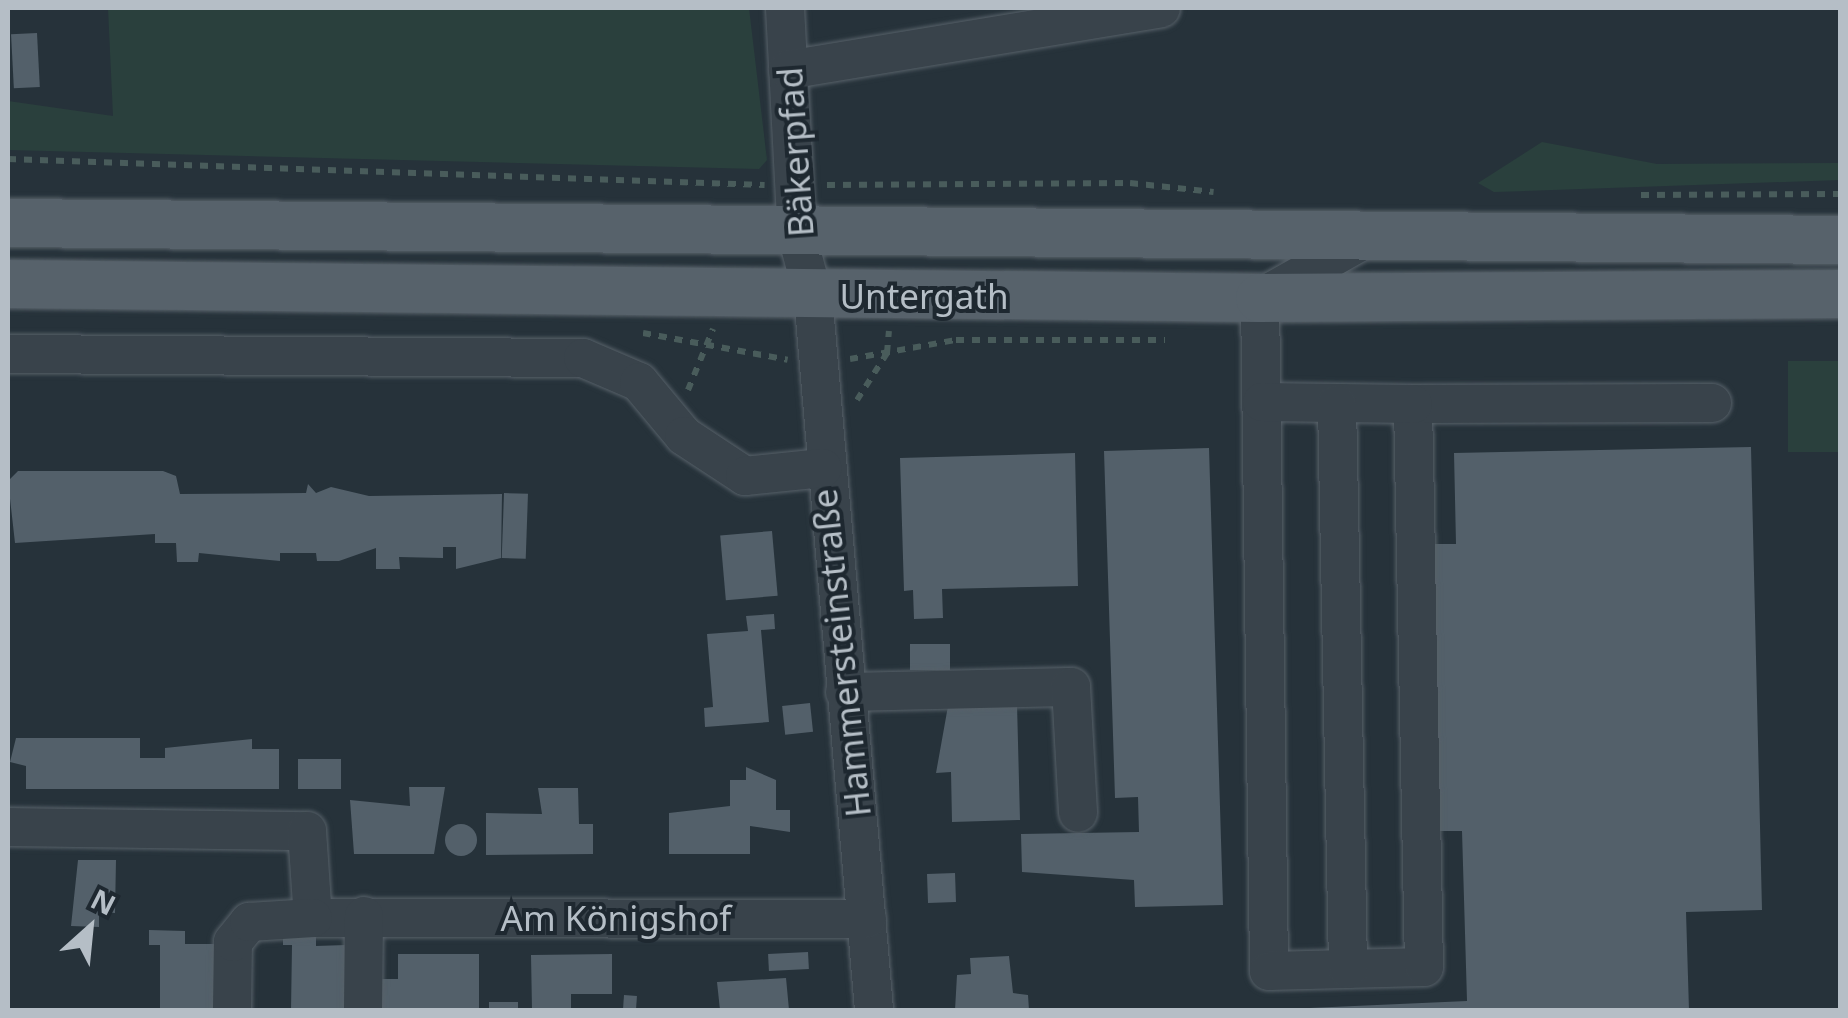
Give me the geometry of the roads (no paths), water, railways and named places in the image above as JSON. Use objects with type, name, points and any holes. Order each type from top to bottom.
[{"type":"main road","name":"Untergath","points":[[8,223],[797,235],[1840,240]]},
{"type":"main road","name":"Untergath","points":[[8,284],[1260,298],[1840,294]]},
{"type":"street","name":"Bäkerpfad","points":[[785,8],[797,235],[813,295]]},
{"type":"street","points":[[788,70],[1161,8]]},
{"type":"street","name":"Untergath","points":[[8,199],[91,224]]},
{"type":"street","points":[[1369,237],[1260,298],[1270,971],[1424,966],[1413,404]]},
{"type":"street","name":"Hammersteinstraße","points":[[813,295],[823,468],[874,1010]]},
{"type":"street","points":[[8,354],[583,358],[640,382],[684,436],[744,476],[823,468]]},
{"type":"street","points":[[1262,402],[1712,402]]},
{"type":"street","points":[[1337,404],[1348,969]]},
{"type":"street","points":[[845,692],[1071,687],[1078,813]]},
{"type":"street","points":[[8,827],[307,831],[313,918]]},
{"type":"street","points":[[363,1010],[364,916]]},
{"type":"street","name":"Am Königshof","points":[[232,1010],[233,942],[249,922],[364,916],[868,919]]}]
